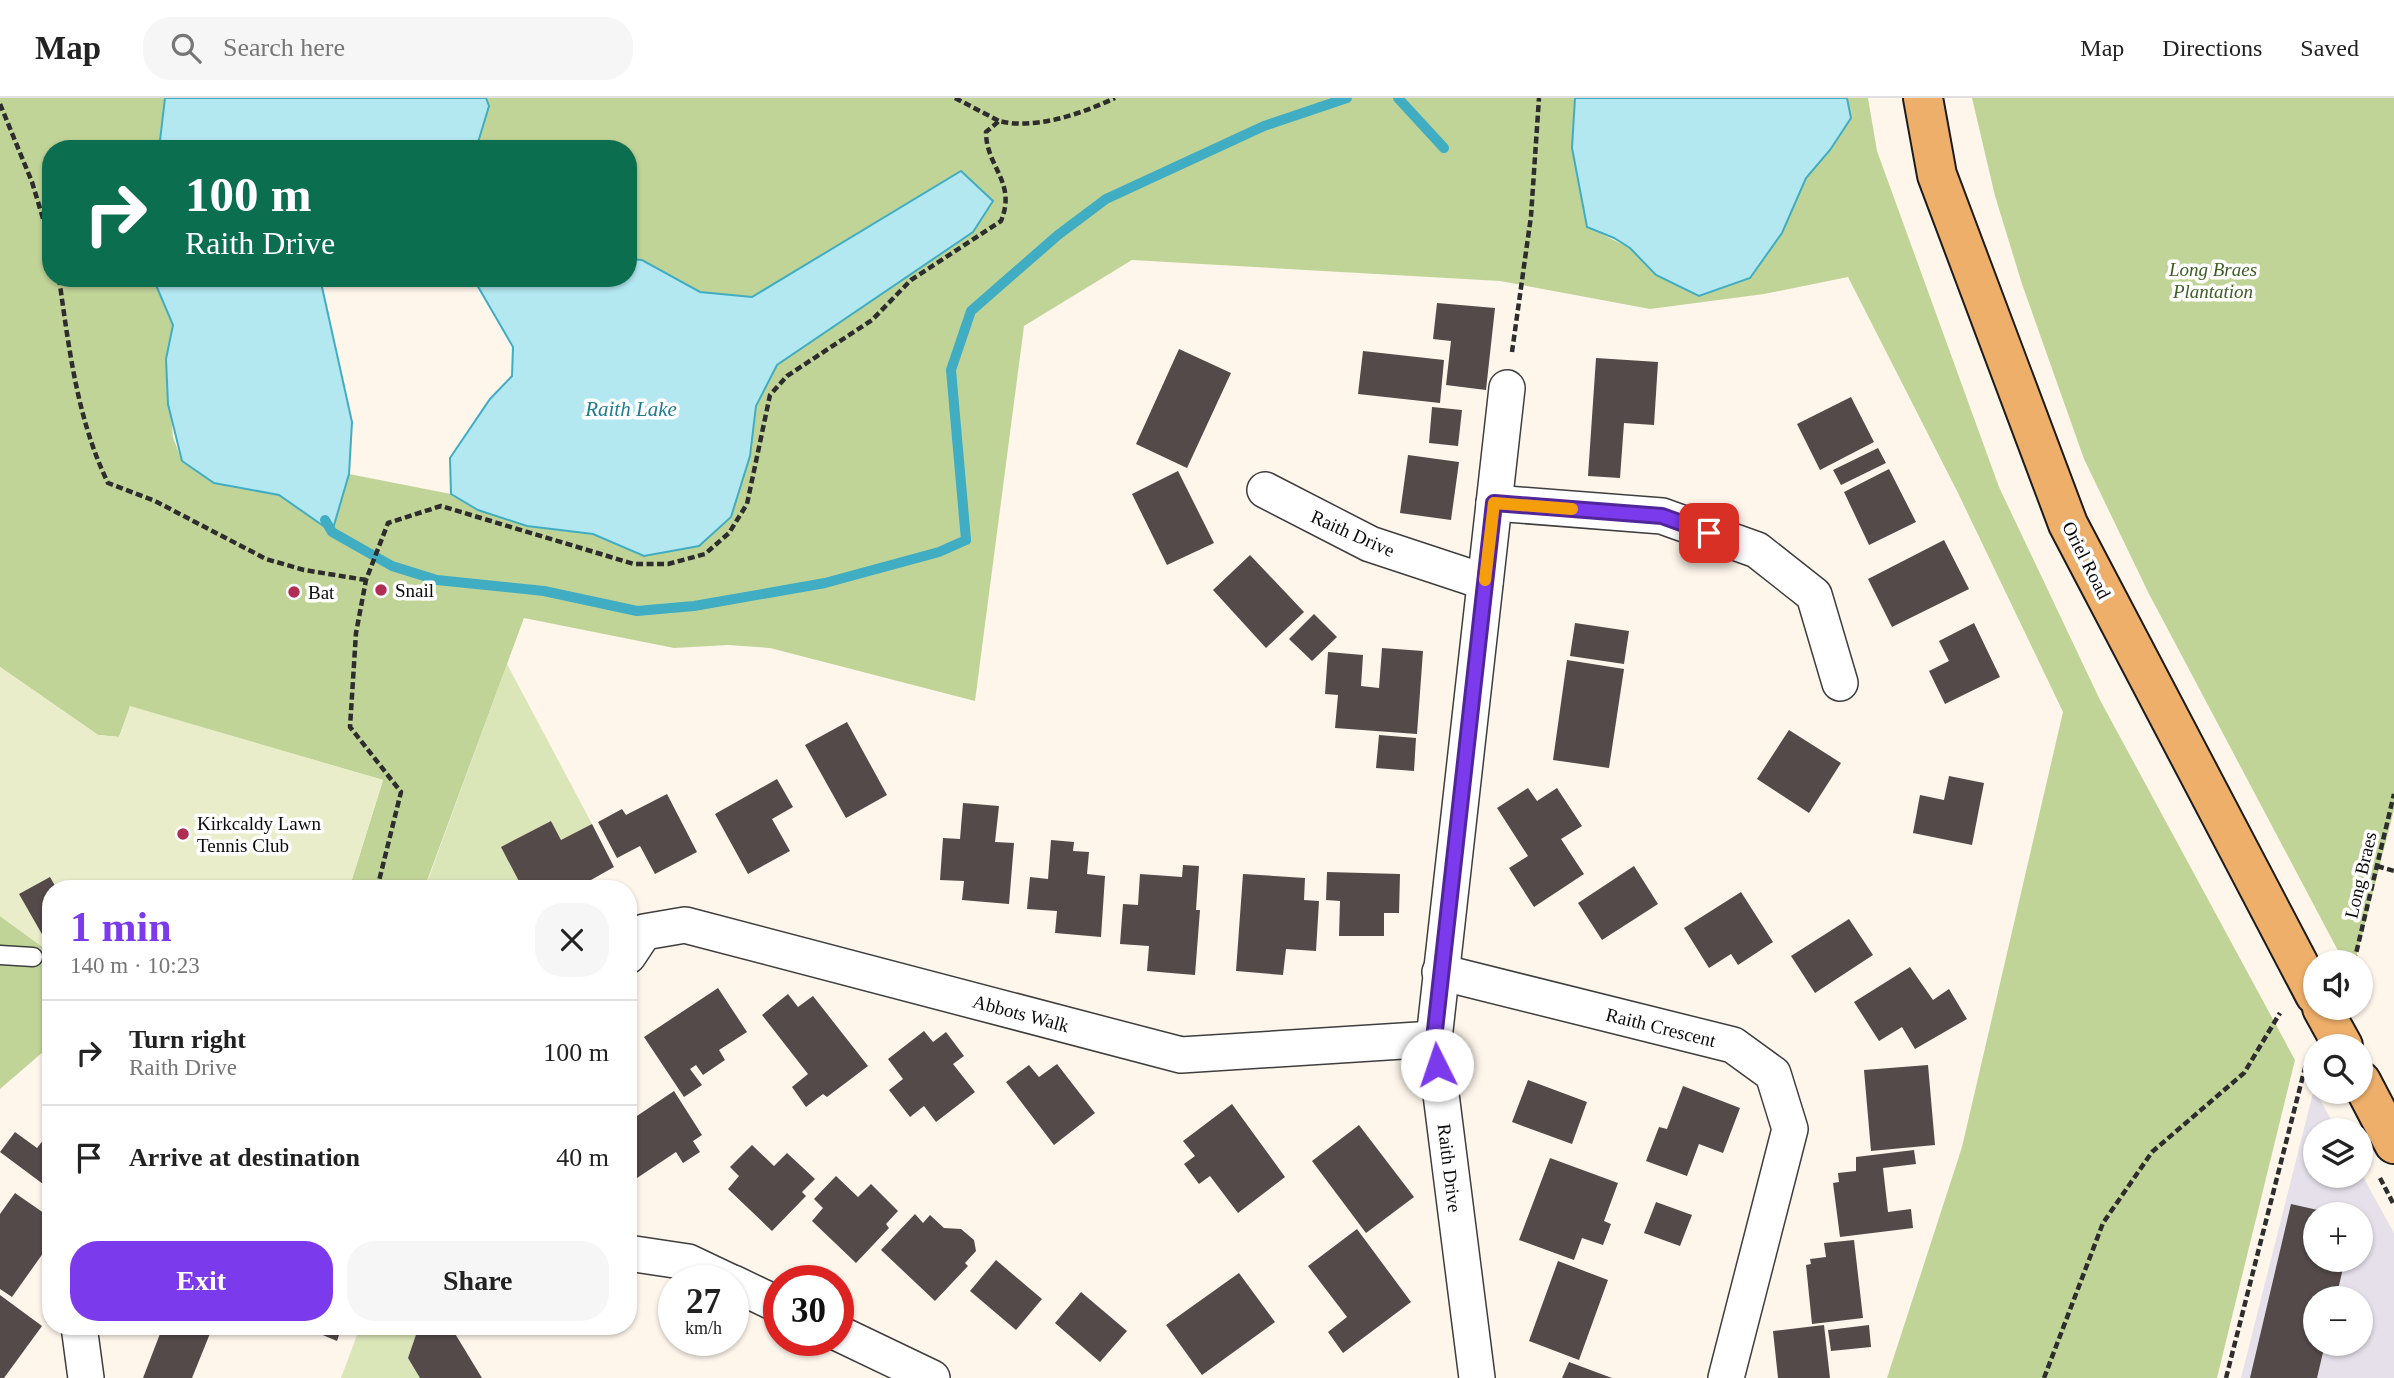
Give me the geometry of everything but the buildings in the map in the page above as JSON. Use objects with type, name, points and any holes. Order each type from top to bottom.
[{"type":"main road","name":"Oriel Road","points":[[1923,98],[1937,175],[2068,524],[2303,971]]},
{"type":"main road","points":[[2373,1104],[2394,1144]]},
{"type":"street","name":"Raith Drive","points":[[1477,1378],[1434,1039],[1507,388]]},
{"type":"street","name":"Raith Drive","points":[[1265,490],[1370,544],[1485,582]]},
{"type":"street","points":[[1494,503],[1662,516],[1756,550],[1814,596],[1840,683]]},
{"type":"street","name":"Abbots Walk","points":[[637,942],[644,932],[685,925],[1181,1055],[1434,1039]]},
{"type":"street","name":"Raith Crescent","points":[[1440,972],[1732,1045],[1773,1074],[1790,1129],[1726,1378]]},
{"type":"street","points":[[637,1254],[694,1265]]},
{"type":"street","points":[[80,1335],[86,1378]]},
{"type":"street","points":[[854,1341],[932,1378]]},
{"type":"lane","points":[[0,955],[33,957]]},
{"type":"path","points":[[954,98],[999,121],[1019,126],[1099,105],[1115,98]]},
{"type":"path","points":[[1507,388],[1531,216],[1539,98]]},
{"type":"path","points":[[0,104],[32,182],[42,215]]},
{"type":"path","points":[[379,880],[401,792],[350,727],[356,633],[366,580],[388,523],[441,506],[634,564],[668,564],[705,554],[729,533],[747,504],[770,395],[787,376],[872,320],[911,280],[1001,221],[1008,204],[1002,176],[986,148],[986,132],[999,121]]},
{"type":"path","points":[[60,287],[70,358],[90,446],[108,483],[155,501],[266,559],[304,570],[366,580]]},
{"type":"path","name":"Long Braes","points":[[2357,950],[2394,794]]},
{"type":"path","points":[[2376,866],[2394,870]]},
{"type":"path","points":[[2044,1378],[2104,1223],[2152,1152],[2244,1073],[2303,993]]},
{"type":"path","points":[[2226,1378],[2310,1048],[2334,1030]]},
{"type":"shaded area","points":[[2310,1104],[2322,1104],[2330,1118],[2307,1118]]},
{"type":"shaded area","points":[[2303,1133],[2303,1188],[2369,1188],[2394,1233],[2394,1378],[2241,1378]]},
{"type":"green space","points":[[0,98],[165,98],[160,140],[42,140],[42,287],[157,287],[173,325],[166,359],[173,437],[182,462],[214,483],[279,495],[332,531],[349,474],[451,494],[478,510],[527,526],[593,534],[644,556],[750,456],[756,406],[778,364],[973,232],[992,201],[882,221],[752,297],[700,292],[637,260],[637,140],[479,140],[489,106],[486,98],[1575,98],[1572,148],[1587,227],[1630,248],[1656,275],[1782,233],[1806,178],[1830,150],[1851,118],[1847,98],[1868,98],[1877,151],[1999,487],[2100,700],[2295,1060],[2217,1378],[1887,1378],[1962,1147],[2063,712],[1958,493],[1848,277],[1764,294],[1650,309],[1500,281],[1132,260],[1024,326],[975,701],[770,648],[728,645],[674,648],[524,618],[427,880],[352,880],[383,780],[130,707],[119,737],[98,735],[0,667]]},
{"type":"green space","name":"Long Braes Plantation","points":[[1972,98],[2394,98],[2394,810],[2358,950],[2338,950],[2148,592],[2084,459],[2022,284],[1995,196]]},
{"type":"green space","points":[[507,664],[592,824],[561,840],[551,821],[502,847],[518,880],[428,880]]},
{"type":"green space","name":"Kirkcaldy Lawn Tennis Club","points":[[0,667],[98,735],[119,737],[130,706],[383,780],[352,880],[42,880],[42,946],[0,916]]},
{"type":"green space","points":[[0,916],[42,946],[42,1053],[0,1089]]},
{"type":"green space","points":[[357,1335],[416,1335],[408,1358],[420,1378],[341,1378]]},
{"type":"water","points":[[165,98],[486,98],[489,106],[479,140],[160,140]]},
{"type":"water","points":[[1575,98],[1847,98],[1851,118],[1830,150],[1806,178],[1782,233],[1750,278],[1699,296],[1656,275],[1630,248],[1614,238],[1587,227],[1572,148]]},
{"type":"water","name":"Raith Lake","points":[[961,171],[993,201],[973,232],[777,365],[756,406],[750,456],[731,517],[699,546],[644,556],[593,534],[527,526],[478,510],[451,494],[450,458],[490,399],[512,376],[513,347],[478,287],[637,287],[637,260],[700,292],[752,297]]},
{"type":"water","points":[[157,287],[322,287],[352,422],[349,474],[332,532],[279,495],[214,483],[182,461],[168,404],[166,359],[173,325]]},
{"type":"waterway","points":[[325,520],[332,532],[392,566],[437,580],[544,591],[637,611],[694,606],[825,583],[939,552],[966,540],[951,370],[971,311],[1058,235],[1106,199],[1264,126],[1347,98]]},
{"type":"waterway","points":[[1398,98],[1444,148]]},
{"type":"slow traffic","points":[[1485,580],[1494,503],[1572,509]]},
{"type":"place","name":"Snail","points":[[381,590]]},
{"type":"place","name":"Bat","points":[[294,592]]},
{"type":"place","name":"Kirkcaldy Lawn Tennis Club","points":[[183,834]]},
{"type":"route","points":[[1437,1065],[1434,1039],[1446,920],[1494,503],[1662,516],[1709,533]]}]
